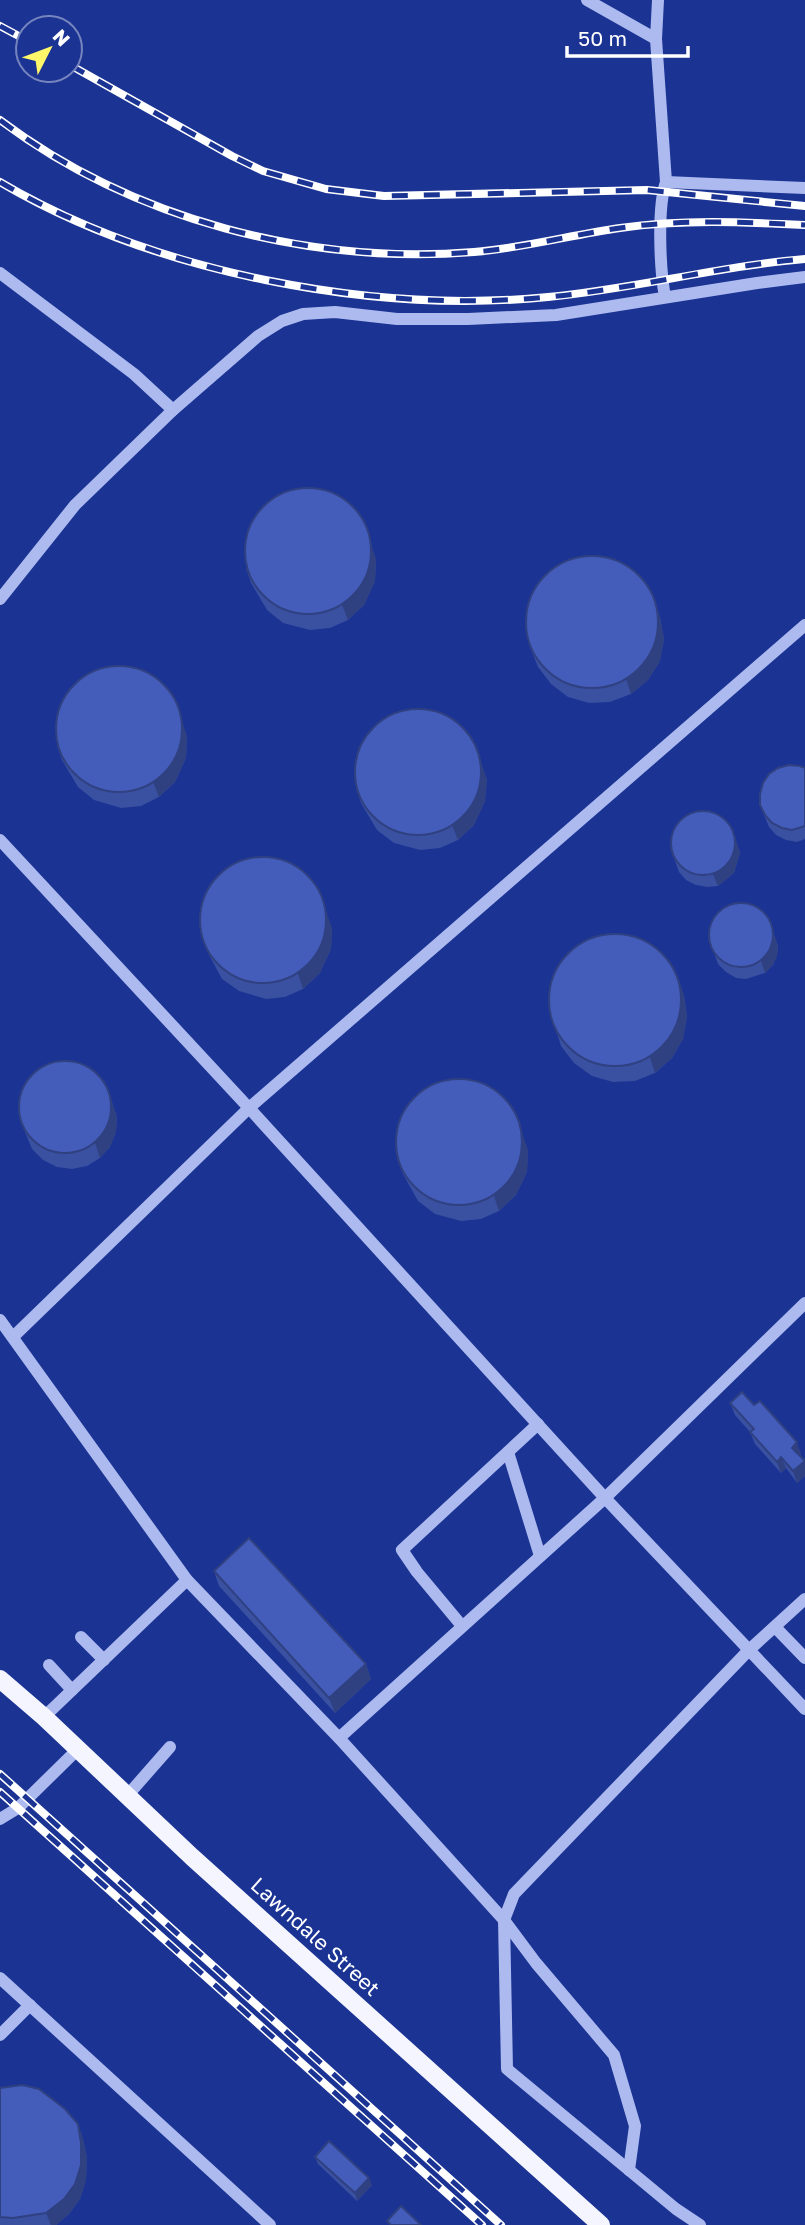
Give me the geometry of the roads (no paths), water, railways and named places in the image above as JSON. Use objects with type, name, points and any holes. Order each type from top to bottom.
[{"type":"main road","name":"Lawndale Street","points":[[0,1679],[192,1857],[601,2225]]},
{"type":"lane","points":[[587,0],[656,38]]},
{"type":"lane","points":[[658,0],[656,38],[666,181],[662,224],[662,280],[665,297]]},
{"type":"lane","points":[[666,181],[805,188]]},
{"type":"lane","points":[[0,273],[134,374],[173,410]]},
{"type":"lane","points":[[0,600],[75,505],[173,410],[258,336],[282,321],[303,313],[335,312],[397,318],[556,315],[805,277]]},
{"type":"lane","points":[[13,1337],[249,1108],[805,625]]},
{"type":"lane","points":[[0,841],[249,1108],[605,1498],[805,1709]]},
{"type":"lane","points":[[339,1738],[605,1498],[805,1303]]},
{"type":"lane","points":[[0,1320],[187,1580],[339,1738],[504,1920],[536,1963],[614,2055],[635,2126],[629,2170]]},
{"type":"lane","points":[[462,1626],[402,1550],[538,1424]]},
{"type":"lane","points":[[508,1452],[540,1556]]},
{"type":"lane","points":[[44,1717],[187,1580]]},
{"type":"lane","points":[[700,2225],[676,2209],[507,2069],[504,1920],[514,1894],[750,1650],[805,1599]]},
{"type":"lane","points":[[775,1627],[805,1658]]},
{"type":"lane","points":[[81,1637],[104,1660]]},
{"type":"lane","points":[[49,1665],[72,1690]]},
{"type":"lane","points":[[127,1796],[170,1747]]},
{"type":"lane","points":[[0,1819],[18,1808],[78,1749]]},
{"type":"lane","points":[[0,1978],[270,2225]]},
{"type":"lane","points":[[0,2035],[30,2005]]},
{"type":"railway","points":[[0,26],[14,34]]},
{"type":"railway","points":[[84,73],[263,171],[326,189],[384,196],[647,190],[805,206]]},
{"type":"railway","points":[[0,120],[52,155],[107,185],[165,209],[225,228],[287,242],[349,251],[412,254],[474,252],[666,223],[805,225]]},
{"type":"railway","points":[[0,182],[61,214],[126,241],[194,263],[265,280],[337,292],[409,299],[480,301],[548,297],[805,259]]},
{"type":"railway","points":[[0,1774],[501,2225]]},
{"type":"railway","points":[[0,1792],[482,2225]]}]
